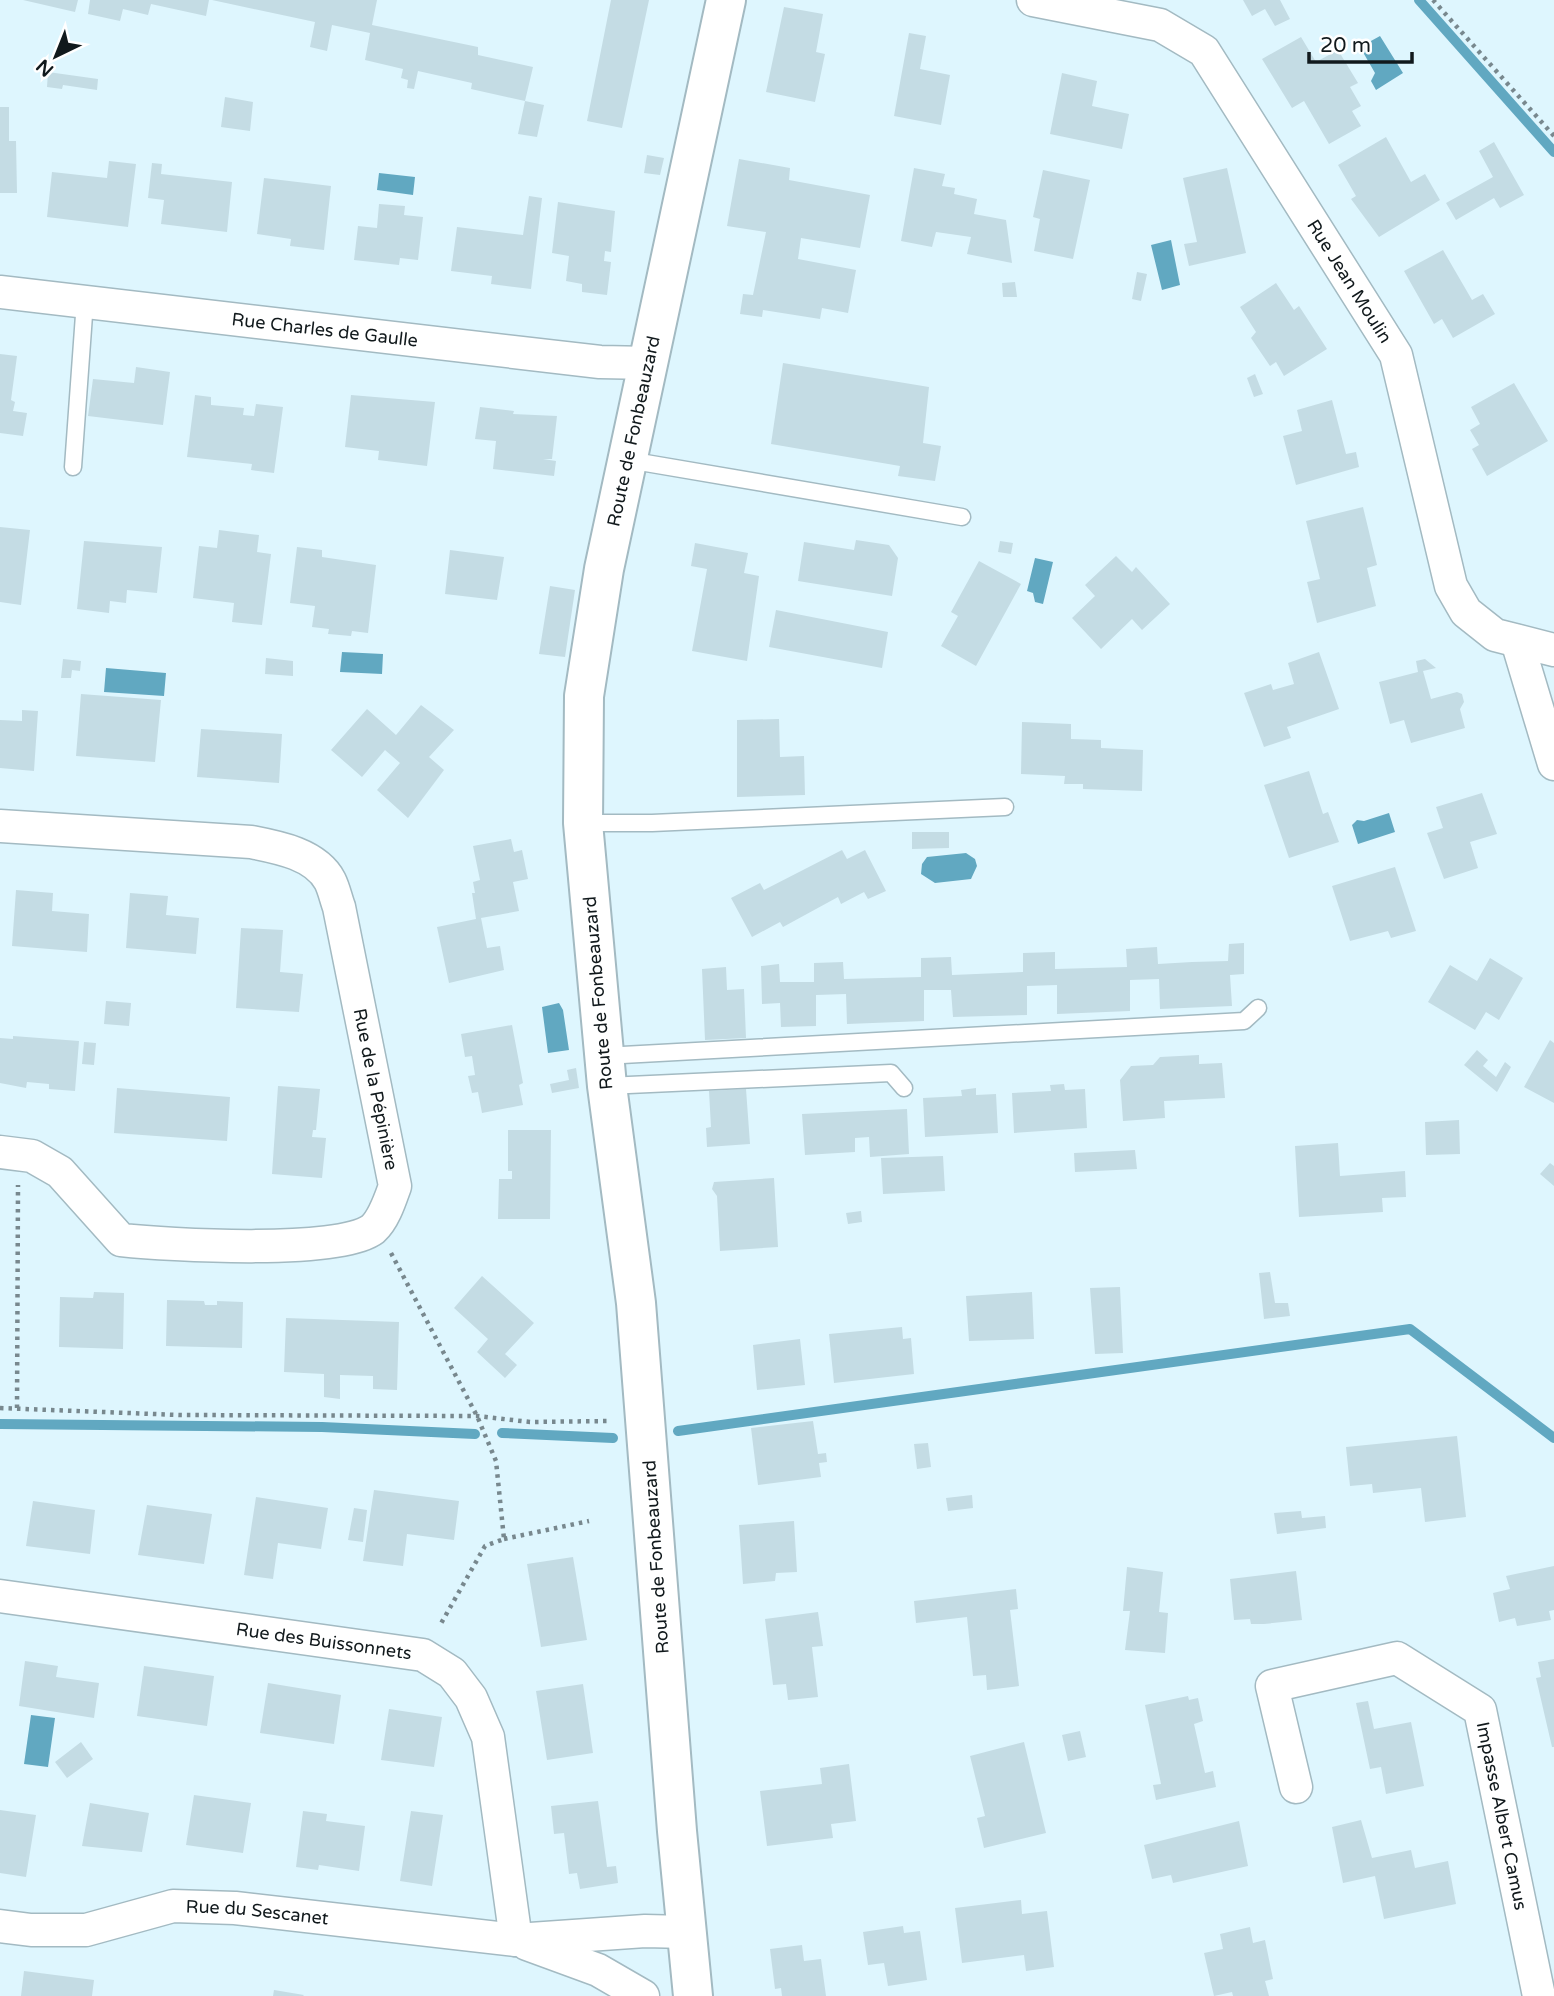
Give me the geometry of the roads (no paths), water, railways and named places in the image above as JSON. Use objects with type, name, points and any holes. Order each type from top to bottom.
[{"type":"street","name":"Route de Fonbeauzard","points":[[693,1996],[636,1303],[605,1071],[583,823],[584,696],[604,569],[726,0]]},
{"type":"street","name":"Rue Jean Moulin","points":[[1033,0],[1160,25],[1204,51],[1396,355],[1451,586],[1466,612],[1494,635],[1554,650]]},
{"type":"street","name":"Rue Charles de Gaulle","points":[[0,292],[600,362],[650,363]]},
{"type":"street","points":[[1517,642],[1554,764]]},
{"type":"street","name":"Rue de la Pépinière","points":[[0,826],[251,842],[284,848],[311,862],[329,878],[340,907],[395,1186],[384,1213],[373,1229],[346,1241],[317,1244],[156,1244],[121,1240],[60,1172],[32,1156],[9,1154]]},
{"type":"street","name":"Rue des Buissonnets","points":[[0,1595],[423,1655],[452,1673],[471,1698],[488,1737],[516,1940]]},
{"type":"street","name":"Impasse Albert Camus","points":[[1296,1787],[1272,1686],[1397,1658],[1480,1710],[1539,1996]]},
{"type":"street","name":"Rue du Sescanet","points":[[0,1926],[31,1930],[86,1930],[173,1906],[235,1908],[516,1940],[645,1931],[686,1932]]},
{"type":"street","name":"Rue du Sescanet","points":[[516,1940],[598,1970],[643,1996]]},
{"type":"lane","points":[[73,467],[85,301]]},
{"type":"lane","points":[[628,460],[962,517]]},
{"type":"lane","points":[[583,823],[652,823],[1005,807]]},
{"type":"lane","points":[[605,1071],[1244,1021],[1258,1008]]},
{"type":"lane","points":[[605,1071],[891,1073],[904,1088]]},
{"type":"water","points":[[1380,36],[1403,73],[1376,90],[1371,81],[1375,73],[1360,47]]},
{"type":"water","points":[[379,173],[415,177],[413,195],[377,190]]},
{"type":"water","points":[[1171,240],[1180,285],[1162,290],[1151,245]]},
{"type":"water","points":[[1035,558],[1053,562],[1043,604],[1035,602],[1033,593],[1027,591]]},
{"type":"water","points":[[342,652],[383,654],[382,674],[340,672]]},
{"type":"water","points":[[106,668],[166,673],[164,696],[104,692]]},
{"type":"water","points":[[1389,813],[1395,832],[1358,844],[1352,825],[1357,820],[1364,821]]},
{"type":"water","points":[[966,853],[975,859],[977,866],[971,879],[935,883],[921,874],[922,864],[927,857]]},
{"type":"water","points":[[559,1003],[563,1010],[569,1050],[548,1053],[542,1007]]},
{"type":"water","points":[[31,1715],[55,1718],[48,1767],[24,1764]]},
{"type":"waterway","points":[[1419,0],[1554,152]]},
{"type":"waterway","points":[[678,1431],[1410,1329],[1554,1438]]},
{"type":"waterway","points":[[0,1424],[322,1427],[475,1434]]},
{"type":"waterway","points":[[502,1433],[613,1438]]}]
